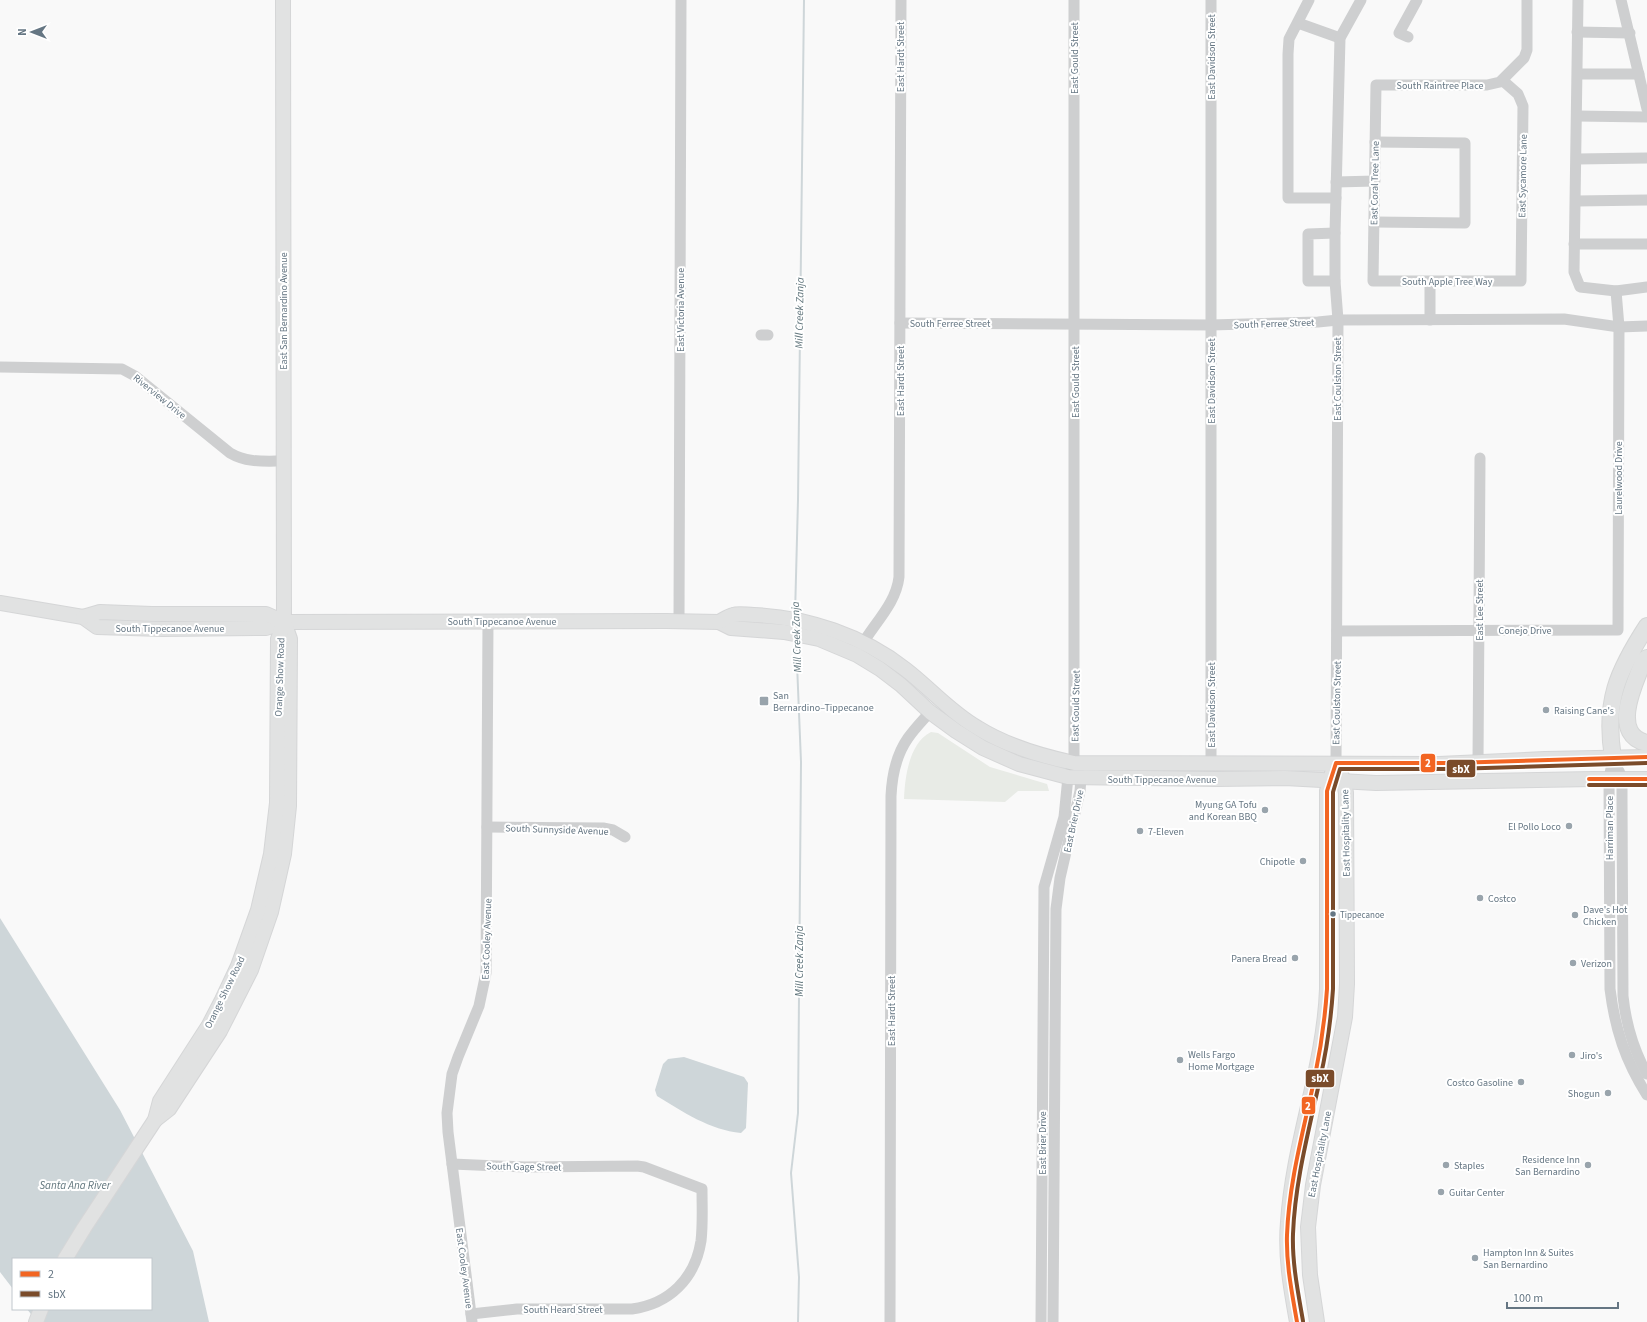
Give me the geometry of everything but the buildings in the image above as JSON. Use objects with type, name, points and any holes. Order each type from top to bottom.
[{"type":"highway","points":[[1613,758],[1610,734],[1614,691],[1618,676],[1626,658],[1647,626]]},
{"type":"highway","points":[[1647,658],[1644,660],[1629,698],[1627,713],[1628,724],[1632,735],[1638,741],[1647,744]]},
{"type":"main road","name":"East San Bernardino Avenue","points":[[283,0],[284,622]]},
{"type":"main road","name":"South Tippecanoe Avenue","points":[[0,603],[83,617],[100,612],[152,614],[266,614],[284,622],[679,621],[719,622],[731,628],[807,622],[860,649],[905,669],[939,700],[965,720],[994,737],[1037,753],[1074,763],[1439,764],[1647,757]]},
{"type":"main road","name":"Orange Show Road","points":[[66,1258],[155,1120],[170,1109],[206,1055],[222,1015],[248,940],[258,910],[271,854],[277,803],[278,639],[284,622]]},
{"type":"main road","name":"South Tippecanoe Avenue","points":[[784,625],[812,637],[860,649],[880,669],[901,685],[930,712],[983,748],[1019,764],[1075,778],[1285,778],[1344,782],[1460,782],[1616,779],[1647,780]]},
{"type":"main road","points":[[930,712],[939,700]]},
{"type":"main road","points":[[1460,782],[1474,771],[1478,762]]},
{"type":"main road","name":"East Hospitality Lane","points":[[1297,1322],[1289,1276],[1288,1224],[1293,1178],[1326,1012],[1327,791],[1336,763]]},
{"type":"main road","name":"East Hospitality Lane","points":[[1317,1322],[1310,1275],[1308,1227],[1313,1185],[1345,1016],[1347,976],[1346,793],[1344,782],[1336,763]]},
{"type":"main road","points":[[36,1322],[41,1310]]},
{"type":"street","name":"East Victoria Avenue","points":[[679,621],[681,0]]},
{"type":"street","name":"East Hardt Street","points":[[860,649],[892,601],[898,585],[900,0]]},
{"type":"street","name":"East Gould Street","points":[[1074,0],[1074,763]]},
{"type":"street","name":"East Davidson Street","points":[[1211,0],[1211,763]]},
{"type":"street","points":[[1309,0],[1290,39],[1288,54],[1288,198],[1336,198]]},
{"type":"street","name":"East Coulston Street","points":[[1336,763],[1338,320],[1335,281],[1335,233],[1340,38],[1361,0]]},
{"type":"street","points":[[1408,37],[1399,33],[1417,0]]},
{"type":"street","points":[[1502,80],[1524,58],[1527,50],[1528,0]]},
{"type":"street","points":[[1578,0],[1578,116],[1574,272],[1580,287],[1616,290],[1647,287]]},
{"type":"street","points":[[1621,0],[1647,109]]},
{"type":"street","points":[[1298,23],[1340,38]]},
{"type":"street","points":[[1577,32],[1630,33]]},
{"type":"street","points":[[1578,74],[1639,74]]},
{"type":"street","name":"South Raintree Place","points":[[1376,85],[1487,85],[1500,82],[1502,80]]},
{"type":"street","name":"East Sycamore Lane","points":[[1502,80],[1518,94],[1523,106],[1521,281]]},
{"type":"street","name":"East Coral Tree Lane","points":[[1374,281],[1376,85]]},
{"type":"street","points":[[1578,116],[1647,117]]},
{"type":"street","points":[[1374,222],[1465,223],[1465,143],[1375,142]]},
{"type":"street","points":[[1577,159],[1647,158]]},
{"type":"street","points":[[1336,182],[1375,181]]},
{"type":"street","points":[[1576,201],[1647,200]]},
{"type":"street","points":[[1335,233],[1308,234],[1308,281],[1335,281]]},
{"type":"street","points":[[1574,244],[1647,244]]},
{"type":"street","name":"South Apple Tree Way","points":[[1374,281],[1521,281]]},
{"type":"street","points":[[1430,282],[1430,320]]},
{"type":"street","name":"Laurelwood Drive","points":[[1616,290],[1619,327],[1618,630]]},
{"type":"street","name":"South Ferree Street","points":[[900,323],[1211,325],[1318,322],[1338,320],[1564,319],[1619,327],[1647,326]]},
{"type":"street","name":"Riverview Drive","points":[[0,367],[122,369],[135,376],[238,458],[252,461],[284,461]]},
{"type":"street","name":"East Lee Street","points":[[1478,762],[1480,458]]},
{"type":"street","name":"East Cooley Avenue","points":[[471,1318],[448,1126],[449,1091],[458,1057],[479,1006],[486,973],[488,621]]},
{"type":"street","name":"Conejo Drive","points":[[1337,631],[1618,630]]},
{"type":"street","name":"East Hardt Street","points":[[890,1322],[892,775],[898,754],[908,738],[930,712]]},
{"type":"street","name":"Harriman Place","points":[[1613,758],[1616,779],[1623,996],[1626,1020],[1632,1042],[1647,1074]]},
{"type":"street","name":"East Brier Drive","points":[[1053,1322],[1056,909],[1060,878],[1072,832],[1075,778],[1074,763]]},
{"type":"street","name":"East Brier Drive","points":[[1041,1322],[1044,887],[1075,778]]},
{"type":"street","name":"Harriman Place","points":[[1616,779],[1610,988],[1616,1023],[1627,1060],[1647,1095]]},
{"type":"street","name":"South Sunnyside Avenue","points":[[487,827],[603,828],[613,830],[625,837]]},
{"type":"street","name":"South Gage Street","points":[[452,1164],[525,1167],[644,1167],[702,1189],[702,1230],[700,1243],[693,1265],[682,1284],[676,1290],[654,1304]]},
{"type":"street","name":"South Heard Street","points":[[471,1318],[517,1309],[632,1309],[654,1304]]},
{"type":"shaded area","points":[[931,732],[938,733],[990,767],[1047,784],[1049,791],[1018,791],[1005,802],[904,799],[907,771],[913,752],[924,737]]},
{"type":"water","name":"Santa Ana River","points":[[0,918],[120,1110],[193,1251],[209,1322],[37,1322],[28,1310],[152,1310],[152,1258],[12,1258],[12,1288],[0,1272]]},
{"type":"water","points":[[684,1057],[744,1077],[748,1083],[746,1128],[741,1133],[718,1128],[708,1124],[687,1114],[657,1096],[655,1090],[663,1064],[668,1059]]},
{"type":"waterway","name":"Mill Creek Zanja","points":[[795,615],[798,500],[804,0]]},
{"type":"waterway","name":"Mill Creek Zanja","points":[[796,639],[801,762],[798,1113],[791,1173],[799,1277],[798,1322]]},
{"type":"transit line","name":"2","points":[[1297,1322],[1287,1257],[1288,1215],[1294,1175],[1319,1054],[1325,1011],[1327,989],[1327,791],[1336,763],[1452,763],[1647,757]]},
{"type":"transit line","name":"sbX","points":[[1303,1321],[1293,1256],[1294,1214],[1307,1136],[1325,1056],[1331,1012],[1333,989],[1333,792],[1340,769],[1452,769],[1647,763]]},
{"type":"transit line","name":"2","points":[[1589,779],[1647,779]]},
{"type":"transit line","name":"sbX","points":[[1589,785],[1647,785]]},
{"type":"place","name":"San Bernardino–Tippecanoe","points":[[764,701]]},
{"type":"place","name":"Raising Cane's","points":[[1546,710]]},
{"type":"place","name":"Myung GA Tofu and Korean BBQ","points":[[1265,810]]},
{"type":"place","name":"El Pollo Loco","points":[[1569,826]]},
{"type":"place","name":"7-Eleven","points":[[1140,831]]},
{"type":"place","name":"Chipotle","points":[[1303,861]]},
{"type":"place","name":"Costco","points":[[1480,898]]},
{"type":"place","name":"Tippecanoe","points":[[1333,914]]},
{"type":"place","name":"Dave's Hot Chicken","points":[[1575,915]]},
{"type":"place","name":"Panera Bread","points":[[1295,958]]},
{"type":"place","name":"Verizon","points":[[1573,963]]},
{"type":"place","name":"Jiro's","points":[[1572,1055]]},
{"type":"place","name":"Wells Fargo Home Mortgage","points":[[1180,1060]]},
{"type":"place","name":"Costco Gasoline","points":[[1521,1082]]},
{"type":"place","name":"Shogun","points":[[1608,1093]]},
{"type":"place","name":"Staples","points":[[1446,1165]]},
{"type":"place","name":"Residence Inn San Bernardino","points":[[1588,1165]]},
{"type":"place","name":"Guitar Center","points":[[1441,1192]]},
{"type":"place","name":"Hampton Inn & Suites San Bernardino","points":[[1475,1258]]}]
